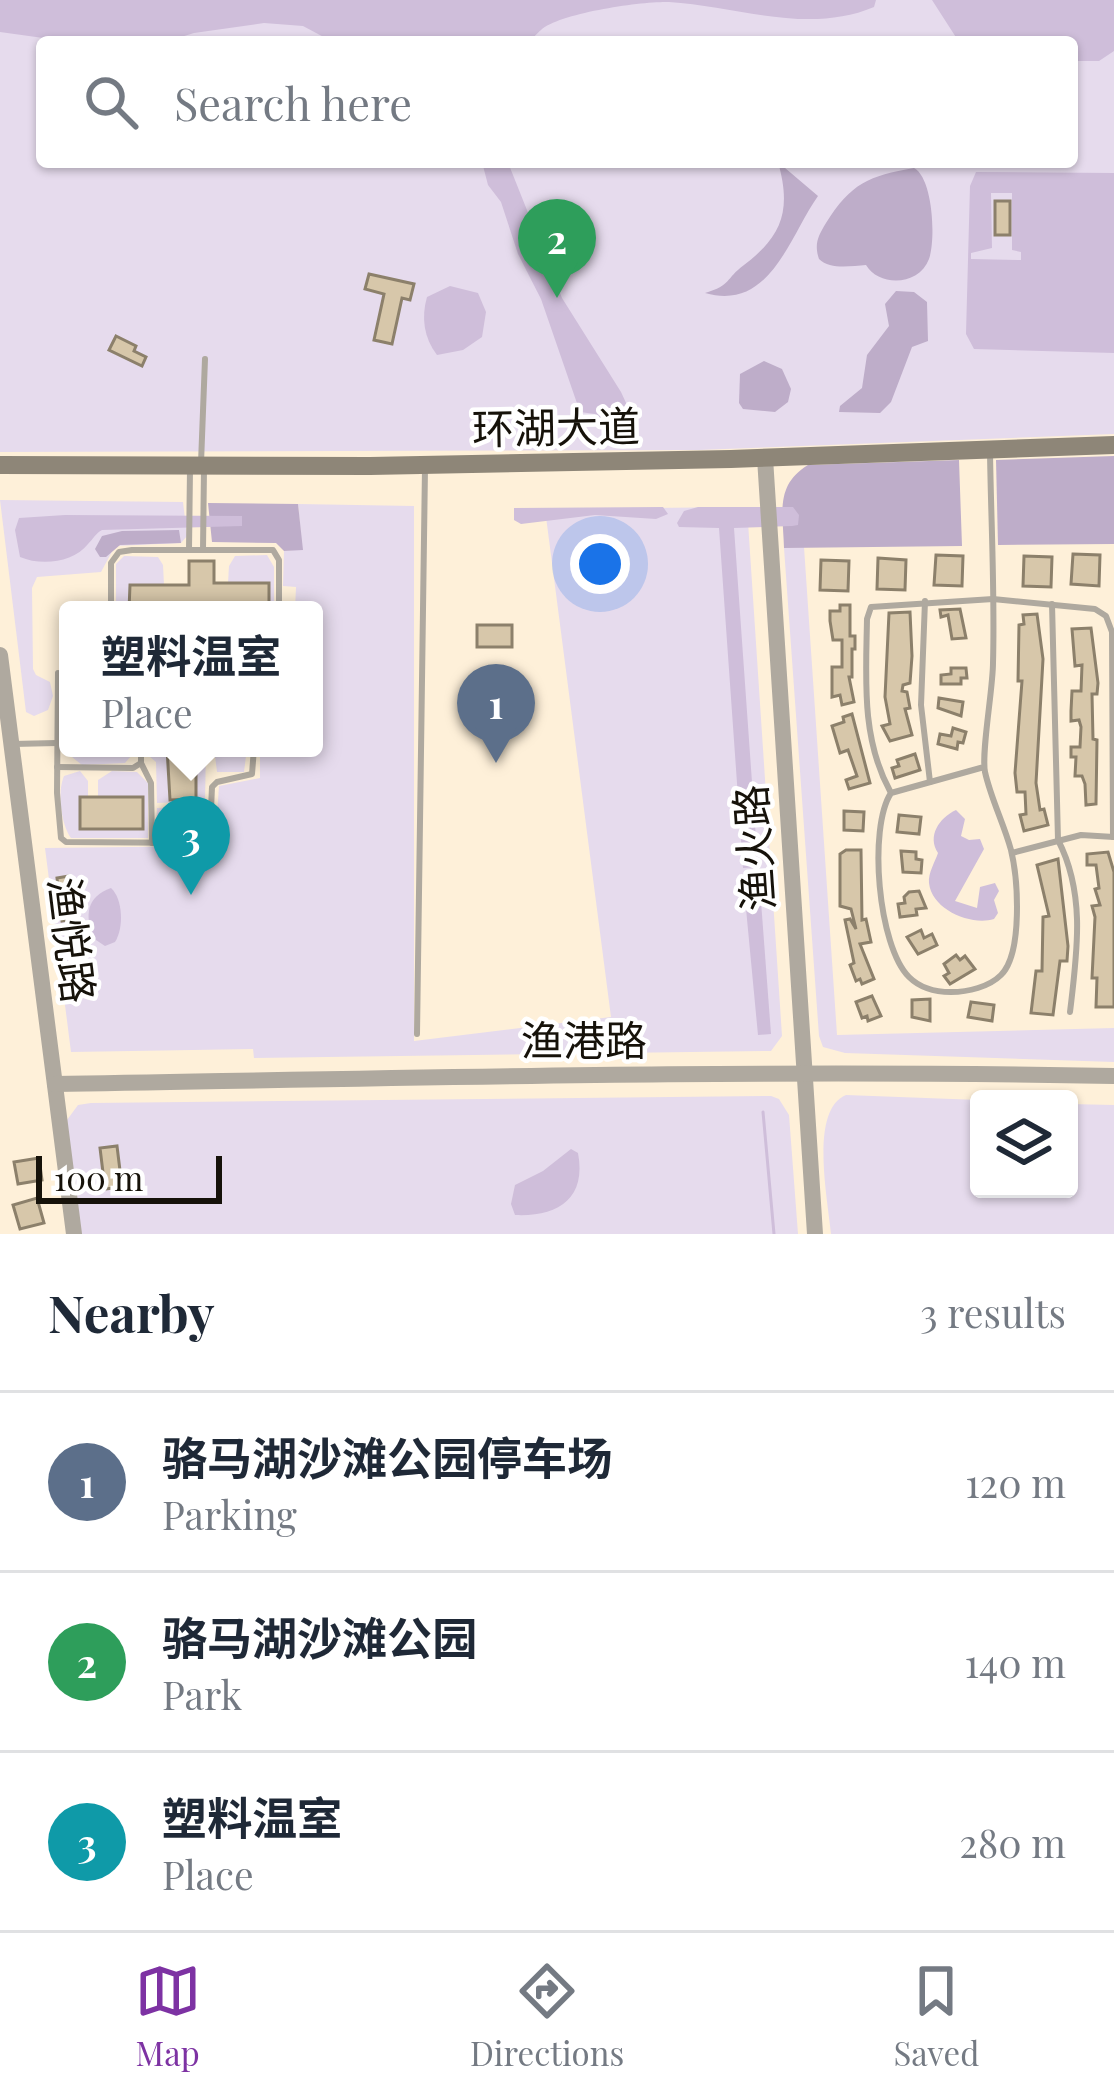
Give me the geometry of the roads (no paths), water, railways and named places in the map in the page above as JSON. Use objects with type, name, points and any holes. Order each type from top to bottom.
[{"type":"main road","name":"环湖大道","points":[[0,465],[765,458],[1114,445]]},
{"type":"street","name":"渔火路","points":[[765,458],[814,1234]]},
{"type":"street","name":"渔悦路","points":[[0,655],[74,1234]]},
{"type":"street","name":"渔港路","points":[[55,1084],[510,1075],[1114,1076]]},
{"type":"lane","points":[[189,550],[205,359]]},
{"type":"lane","points":[[984,767],[891,793],[880,816],[881,902],[902,968],[925,987],[944,992],[978,988],[997,979],[1007,968],[1015,944],[1012,854],[984,767],[992,696],[990,449]]},
{"type":"lane","points":[[417,1034],[425,464]]},
{"type":"lane","points":[[198,466],[203,550]]},
{"type":"lane","points":[[111,601],[111,563],[119,552],[189,550],[273,550],[279,560],[279,601]]},
{"type":"lane","points":[[891,793],[873,753],[866,704],[871,607],[993,598],[1101,611],[1112,632],[1114,837],[1081,835],[1012,854]]},
{"type":"lane","points":[[925,601],[921,705],[930,782]]},
{"type":"lane","points":[[1052,604],[1058,840],[1072,868],[1077,918],[1070,1012]]},
{"type":"lane","points":[[58,674],[57,767],[64,841],[202,843],[207,839],[212,787],[252,774],[253,757]]},
{"type":"lane","points":[[11,744],[57,743]]},
{"type":"lane","points":[[141,757],[152,783],[152,843]]},
{"type":"lane","points":[[57,767],[133,768],[141,763]]},
{"type":"waterway","points":[[763,1112],[774,1234]]},
{"type":"place","name":"骆马湖沙滩公园","points":[[557,298]]},
{"type":"place","name":"骆马湖沙滩公园停车场","points":[[496,763]]},
{"type":"place","name":"塑料温室","points":[[191,895]]}]
